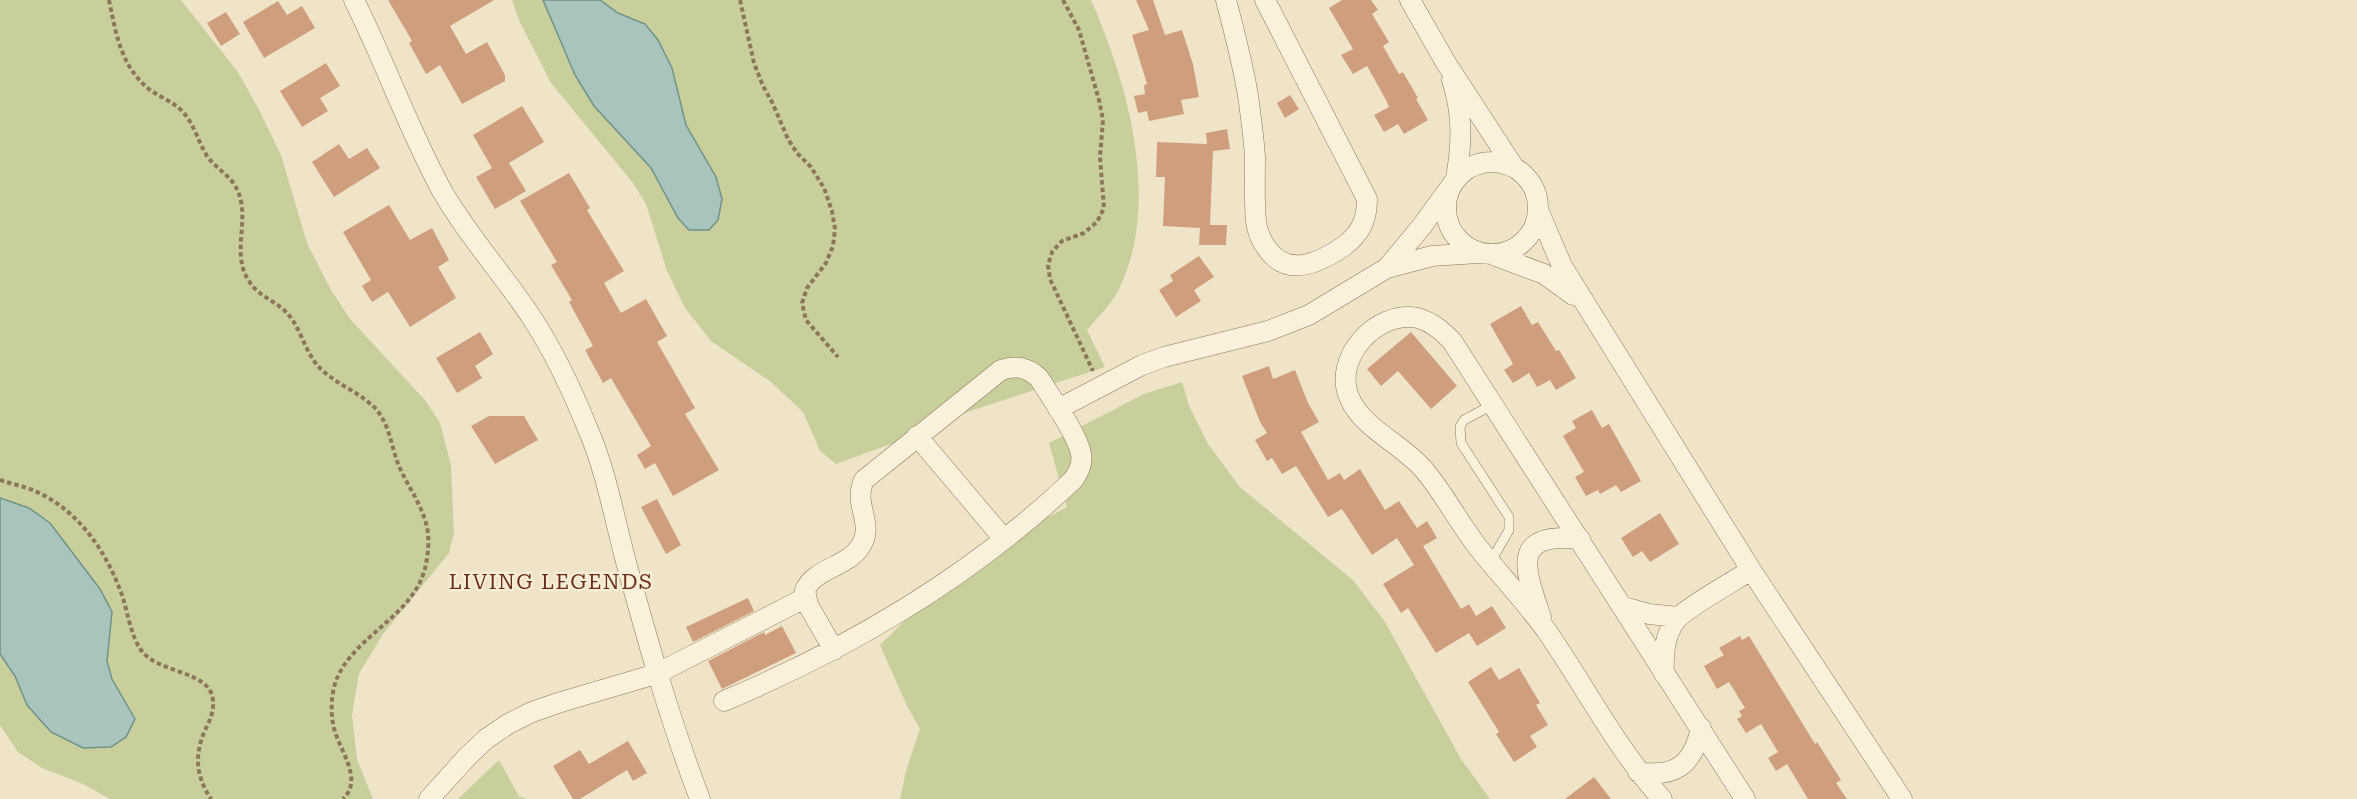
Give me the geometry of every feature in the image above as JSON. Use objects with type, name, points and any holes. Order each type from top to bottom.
[{"type":"street","points":[[354,0],[393,82],[415,137],[442,190],[473,239],[532,318],[570,387],[603,473],[656,674],[700,799]]},
{"type":"street","points":[[1226,0],[1239,48],[1249,101],[1254,154],[1256,220],[1259,233],[1272,255],[1282,264],[1294,267],[1306,266],[1349,242],[1362,228],[1367,214],[1367,199],[1265,0]]},
{"type":"street","points":[[1058,409],[1100,385],[1164,357],[1268,331],[1309,315],[1386,268],[1432,256],[1504,253],[1524,242],[1537,223],[1539,212],[1537,194],[1533,185],[1514,166],[1446,63],[1410,0]]},
{"type":"street","points":[[1446,63],[1457,96],[1461,137],[1455,180],[1446,204],[1450,227],[1458,240],[1486,254],[1544,274],[1564,287],[1590,311]]},
{"type":"street","points":[[1386,268],[1422,226],[1455,180],[1470,167],[1487,162],[1514,166]]},
{"type":"street","points":[[1539,212],[1562,266],[1751,570],[1902,799]]},
{"type":"street","points":[[1662,799],[1638,772],[1545,629],[1490,563],[1423,469],[1409,454],[1357,412],[1348,397],[1345,381],[1347,365],[1353,350],[1378,327],[1397,318],[1418,318],[1437,327],[1452,341],[1745,799]]},
{"type":"street","points":[[724,700],[834,650],[931,592],[1004,539],[1064,489],[1079,472],[1081,453],[1058,409],[1033,372],[1017,366],[994,374],[864,480],[859,497],[866,525],[861,546],[846,560],[808,583],[805,598],[834,650]]},
{"type":"street","points":[[917,436],[1004,539]]},
{"type":"street","points":[[1545,629],[1529,581],[1527,561],[1531,551],[1547,538],[1580,539]]},
{"type":"street","points":[[1664,675],[1665,645],[1678,617],[1751,570]]},
{"type":"street","points":[[429,799],[467,757],[486,739],[508,724],[532,712],[561,702],[656,674],[805,598]]},
{"type":"street","points":[[1621,606],[1648,614],[1678,617]]},
{"type":"street","points":[[1638,772],[1664,774],[1676,770],[1693,753],[1701,728]]},
{"type":"lane","points":[[1490,563],[1509,530],[1509,517],[1461,443],[1459,435],[1464,420],[1494,404]]},
{"type":"path","points":[[109,0],[118,44],[126,62],[137,78],[151,91],[182,110],[192,124],[208,158],[233,183],[242,200],[240,254],[242,268],[248,280],[256,291],[286,312],[319,367],[330,377],[363,398],[377,411],[387,427],[399,466],[424,517],[430,542],[426,568],[415,591],[399,611],[350,656],[337,678],[332,702],[334,728],[351,772],[352,784],[343,799]]},
{"type":"path","points":[[740,0],[754,63],[763,86],[788,139],[797,153],[811,167],[824,188],[832,211],[835,229],[833,246],[826,262],[807,288],[802,303],[806,320],[838,357]]},
{"type":"path","points":[[1063,0],[1079,30],[1103,120],[1100,157],[1104,208],[1097,222],[1084,232],[1062,241],[1052,252],[1048,265],[1050,279],[1100,385]]},
{"type":"path","points":[[0,480],[35,491],[66,510],[91,535],[110,565],[141,651],[165,668],[203,682],[213,698],[212,717],[199,744],[197,764],[202,784],[211,799]]},
{"type":"green space","points":[[0,0],[181,0],[238,72],[258,108],[281,155],[307,243],[331,290],[350,319],[425,400],[440,423],[451,465],[454,533],[449,553],[383,634],[359,674],[352,715],[357,759],[373,799],[110,799],[83,784],[42,768],[18,752],[0,725]]},
{"type":"green space","points":[[512,0],[1091,0],[1117,68],[1127,106],[1135,144],[1139,183],[1138,221],[1131,257],[1115,296],[1087,330],[1105,367],[961,414],[907,438],[836,464],[820,451],[803,412],[771,382],[711,341],[685,308],[667,271],[646,204],[633,183],[551,83],[519,20]]},
{"type":"green space","points":[[1182,382],[1190,408],[1208,444],[1240,487],[1353,580],[1385,622],[1461,759],[1490,799],[900,799],[906,771],[920,729],[907,706],[880,645],[934,592],[997,544],[1067,507],[1049,443],[1144,394]]},
{"type":"green space","points":[[499,760],[519,796],[527,799],[458,799]]},
{"type":"water","points":[[543,0],[600,0],[618,13],[645,24],[658,40],[672,68],[686,125],[716,177],[722,199],[718,220],[709,230],[689,230],[678,218],[651,168],[594,106],[575,75]]},
{"type":"water","points":[[0,498],[29,508],[50,523],[100,589],[112,612],[107,661],[112,679],[135,719],[126,737],[111,747],[83,748],[51,732],[27,705],[15,676],[0,654]]},
{"type":"building","points":[[388,0],[494,0],[450,26],[466,54],[487,42],[505,75],[505,81],[462,104],[440,65],[426,74],[409,43],[412,41]]},
{"type":"building","points":[[1136,0],[1153,0],[1165,35],[1182,30],[1193,64],[1199,97],[1181,100],[1184,114],[1149,121],[1147,111],[1138,113],[1134,96],[1145,94],[1144,85],[1147,84],[1132,35],[1149,30]]},
{"type":"building","points":[[1342,0],[1371,0],[1378,10],[1372,14],[1389,42],[1383,46],[1399,74],[1403,72],[1428,120],[1404,134],[1398,124],[1384,132],[1374,115],[1389,107],[1386,100],[1367,66],[1353,74],[1341,55],[1353,49],[1329,8]]},
{"type":"building","points":[[278,1],[287,15],[302,6],[315,28],[264,58],[243,22]]},
{"type":"building","points":[[226,12],[240,34],[221,46],[207,23]]},
{"type":"building","points":[[326,63],[340,86],[320,98],[328,111],[302,127],[280,91]]},
{"type":"building","points":[[1290,95],[1299,109],[1285,118],[1277,103]]},
{"type":"building","points":[[522,106],[544,142],[509,163],[526,191],[495,209],[476,177],[492,168],[473,135]]},
{"type":"building","points":[[1227,129],[1230,149],[1213,151],[1210,225],[1227,225],[1226,245],[1199,245],[1200,228],[1163,226],[1165,177],[1156,177],[1157,142],[1207,144],[1206,133]]},
{"type":"building","points":[[339,144],[349,159],[367,148],[380,168],[334,197],[312,162]]},
{"type":"building","points":[[569,173],[590,208],[587,210],[624,271],[604,283],[621,313],[646,299],[667,336],[657,342],[695,408],[685,414],[719,470],[673,496],[655,463],[645,469],[637,455],[651,446],[611,378],[603,383],[585,350],[593,346],[569,302],[572,300],[551,265],[557,262],[520,201]]},
{"type":"building","points":[[389,205],[410,240],[432,228],[449,260],[438,267],[456,298],[410,327],[388,292],[372,302],[362,286],[371,280],[343,232]]},
{"type":"building","points":[[1199,256],[1214,277],[1194,290],[1201,301],[1176,317],[1159,290],[1173,281],[1170,275]]},
{"type":"building","points":[[1521,306],[1532,325],[1538,322],[1576,378],[1556,390],[1550,380],[1537,387],[1529,373],[1513,383],[1504,370],[1513,364],[1490,324]]},
{"type":"building","points":[[480,332],[493,354],[475,366],[482,378],[457,393],[436,358]]},
{"type":"building","points":[[1411,332],[1457,386],[1431,409],[1398,371],[1381,386],[1367,369]]},
{"type":"building","points":[[1269,366],[1273,379],[1295,370],[1308,403],[1319,422],[1301,432],[1328,480],[1340,473],[1344,480],[1360,469],[1385,510],[1399,501],[1417,528],[1427,521],[1437,538],[1423,546],[1461,609],[1469,604],[1476,616],[1492,606],[1506,628],[1477,646],[1469,633],[1436,653],[1408,608],[1401,613],[1383,584],[1414,565],[1397,538],[1372,555],[1342,509],[1328,517],[1296,466],[1282,474],[1272,458],[1267,461],[1255,440],[1267,433],[1260,422],[1242,376]]},
{"type":"building","points":[[1592,410],[1602,428],[1609,424],[1641,481],[1621,492],[1616,485],[1600,494],[1598,490],[1586,496],[1575,477],[1584,472],[1563,436],[1576,428],[1572,421]]},
{"type":"building","points":[[489,416],[524,416],[538,440],[495,464],[471,426]]},
{"type":"building","points":[[657,499],[681,545],[666,554],[641,507]]},
{"type":"building","points":[[1660,513],[1679,544],[1650,562],[1642,551],[1633,557],[1621,538]]},
{"type":"building","points":[[748,598],[754,611],[693,642],[686,627]]},
{"type":"building","points":[[782,626],[796,653],[722,689],[708,661],[764,632],[765,635]]},
{"type":"building","points":[[1740,636],[1742,640],[1749,636],[1815,744],[1817,742],[1841,780],[1836,783],[1847,799],[1808,799],[1787,764],[1776,771],[1768,758],[1778,752],[1761,724],[1746,733],[1737,719],[1742,716],[1739,711],[1745,708],[1729,682],[1717,689],[1704,666],[1724,655],[1719,648]]},
{"type":"building","points":[[1491,667],[1499,680],[1519,668],[1540,703],[1536,705],[1548,725],[1530,736],[1537,747],[1514,762],[1496,734],[1499,732],[1468,682]]},
{"type":"building","points":[[628,741],[647,773],[633,781],[627,770],[580,799],[573,799],[553,766],[580,750],[589,764]]},
{"type":"building","points":[[1594,777],[1611,799],[1565,799]]},
{"type":"district","name":"LIVING LEGENDS","points":[[551,582]]}]
